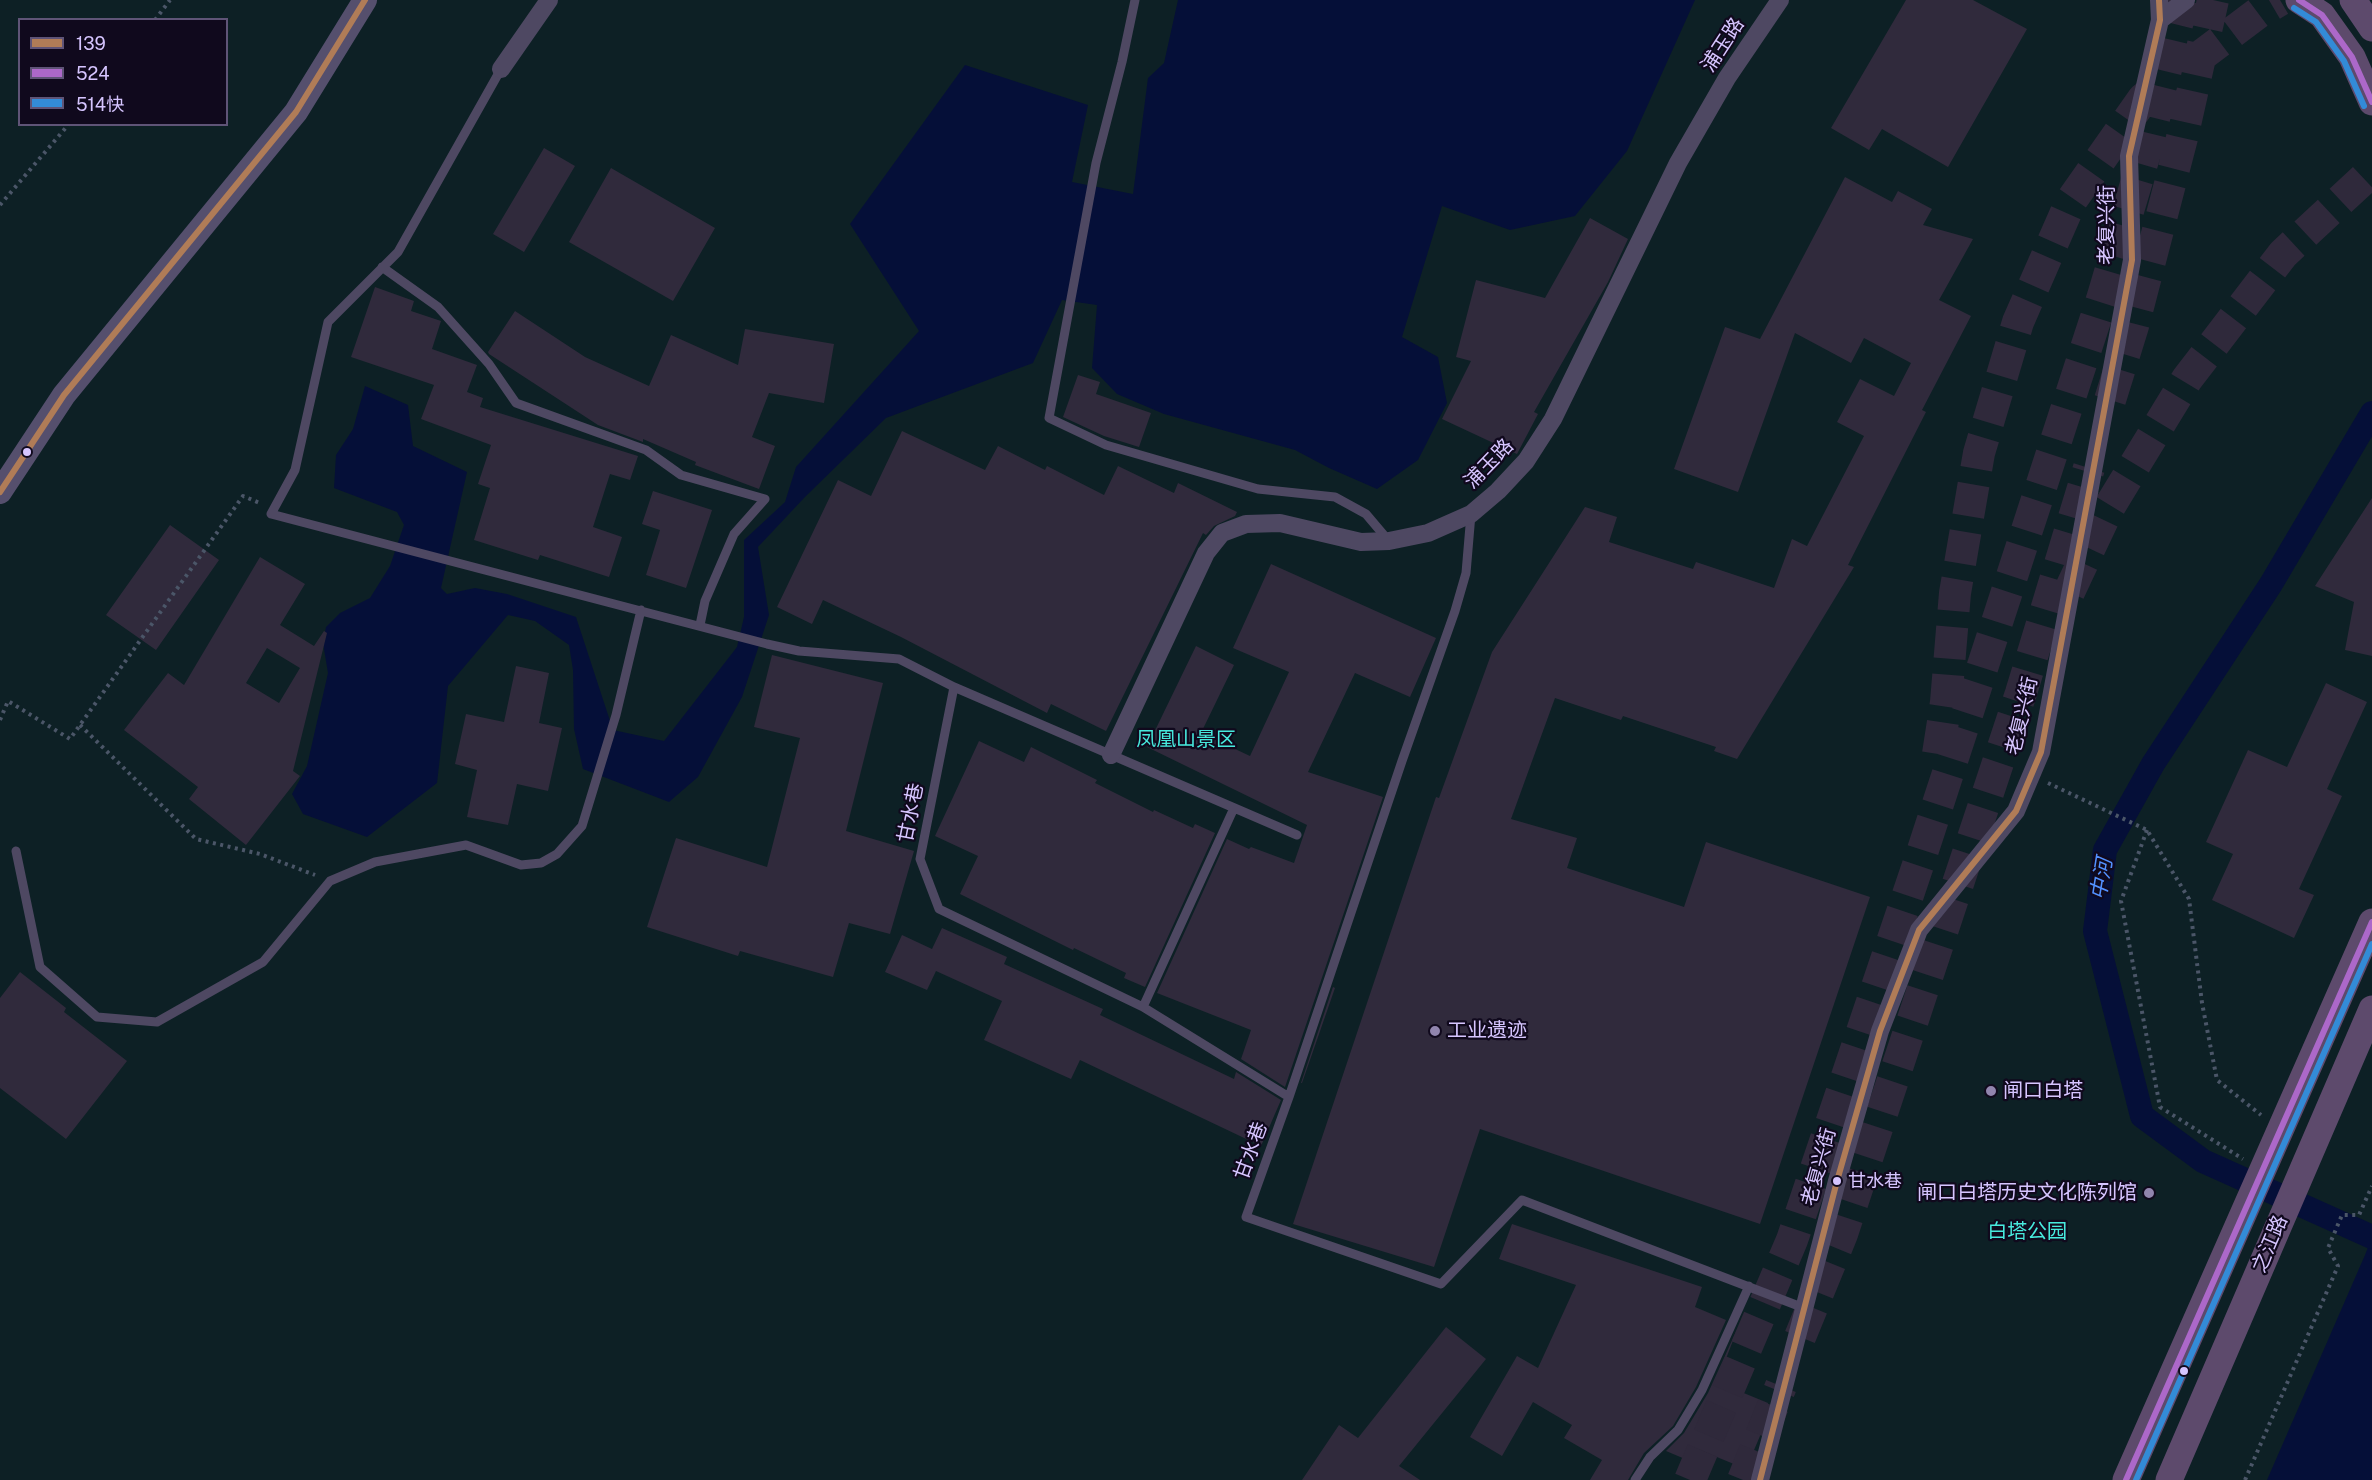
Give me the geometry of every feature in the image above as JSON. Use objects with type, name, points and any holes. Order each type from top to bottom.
[{"type":"main road","points":[[2299,0],[2322,15],[2352,57],[2372,102]]},
{"type":"main road","points":[[2353,0],[2372,28]]},
{"type":"main road","name":"之江路","points":[[2126,1480],[2372,922]]},
{"type":"main road","name":"之江路","points":[[2169,1480],[2372,1009]]},
{"type":"street","points":[[0,492],[64,394],[296,112],[365,0]]},
{"type":"street","points":[[501,69],[549,0]]},
{"type":"street","name":"浦玉路","points":[[1111,755],[1206,553],[1222,533],[1246,524],[1280,523],[1361,542],[1389,542],[1428,533],[1471,514],[1498,491],[1527,461],[1553,419],[1678,163],[1727,78],[1780,0]]},
{"type":"street","name":"老复兴街","points":[[1760,1480],[1837,1181],[1880,1031],[1919,930],[2016,811],[2041,752],[2132,260],[2129,156],[2160,20],[2159,0]]},
{"type":"street","points":[[2160,20],[2186,0]]},
{"type":"lane","points":[[1135,0],[1096,163],[1049,418],[1106,445],[1258,489],[1335,497],[1366,514],[1389,542]]},
{"type":"lane","points":[[501,69],[398,252],[328,322],[295,470],[271,514],[767,644],[799,651],[898,659],[954,687],[1297,835]]},
{"type":"lane","points":[[382,267],[438,307],[489,364],[516,403],[646,450],[681,475],[765,499],[734,534],[705,601],[700,625]]},
{"type":"lane","points":[[1289,1097],[1455,611],[1466,573],[1471,514]]},
{"type":"lane","points":[[15,851],[40,966],[97,1017],[157,1022],[262,962],[330,881],[375,862],[466,845],[522,865],[541,863],[557,854],[582,825],[616,715],[641,610]]},
{"type":"lane","name":"甘水巷","points":[[954,687],[920,859],[939,909],[1143,1007],[1289,1097],[1246,1217],[1441,1284],[1522,1200],[1804,1308]]},
{"type":"lane","points":[[1143,1007],[1234,808]]},
{"type":"lane","points":[[1635,1480],[1650,1457],[1678,1430],[1702,1390],[1749,1286]]},
{"type":"path","points":[[156,18],[170,0]]},
{"type":"path","points":[[0,205],[67,126]]},
{"type":"path","points":[[0,720],[8,701],[70,739],[243,496],[273,509]]},
{"type":"path","points":[[80,725],[196,839],[260,854],[330,881]]},
{"type":"path","points":[[2047,782],[2147,830],[2189,899],[2202,1003],[2217,1080],[2281,1131]]},
{"type":"path","points":[[2147,830],[2121,901],[2160,1107],[2263,1172]]},
{"type":"path","points":[[2245,1480],[2338,1266],[2328,1248],[2342,1215],[2359,1215],[2372,1186]]},
{"type":"green space","name":"凤凰山景区","points":[[0,0],[2372,0],[2372,1272],[2281,1480],[0,1480]]},
{"type":"shaded area","points":[[1178,0],[1695,0],[1627,151],[1575,216],[1510,230],[1442,206],[1402,337],[1438,357],[1447,403],[1418,460],[1377,489],[1295,450],[1164,414],[1117,394],[1092,368],[1097,305],[1062,300],[1033,363],[886,418],[805,497],[758,547],[769,615],[742,697],[698,777],[669,802],[583,769],[574,729],[573,670],[569,645],[535,621],[508,615],[448,686],[437,783],[367,837],[303,814],[292,794],[307,766],[328,673],[323,643],[326,627],[340,613],[370,598],[390,566],[404,525],[397,512],[334,488],[336,455],[353,429],[365,386],[408,405],[413,446],[467,472],[441,588],[447,594],[475,588],[507,594],[576,617],[613,730],[664,741],[737,647],[744,617],[744,540],[785,502],[796,467],[919,331],[850,224],[965,65],[1088,105],[1072,182],[1133,194],[1148,78],[1164,63]]},
{"type":"shaded area","points":[[2372,1237],[2372,1480],[2267,1480],[2365,1255]]},
{"type":"building","points":[[1906,0],[1973,0],[2027,29],[1948,167],[1882,129],[1869,150],[1831,128]]},
{"type":"building","points":[[544,148],[575,166],[524,252],[493,234]]},
{"type":"building","points":[[611,168],[715,228],[673,301],[569,242]]},
{"type":"building","points":[[1845,177],[1892,202],[1898,191],[1932,209],[1923,225],[1973,239],[1939,300],[1971,316],[1922,410],[1926,412],[1848,565],[1854,567],[1737,759],[1714,751],[1716,747],[1623,716],[1621,720],[1555,698],[1511,819],[1577,838],[1567,868],[1684,907],[1706,842],[1870,897],[1760,1224],[1480,1129],[1434,1267],[1293,1224],[1436,797],[1439,798],[1492,652],[1585,507],[1617,517],[1609,542],[1693,569],[1696,562],[1774,588],[1792,539],[1807,546],[1864,436],[1837,422],[1860,379],[1894,396],[1911,363],[1864,338],[1851,363],[1795,333],[1738,492],[1674,469],[1725,327],[1760,339]]},
{"type":"building","points":[[1590,218],[1628,239],[1608,282],[1534,412],[1538,414],[1517,454],[1442,419],[1471,361],[1456,357],[1476,280],[1545,298]]},
{"type":"building","points":[[375,287],[414,301],[411,311],[441,321],[432,349],[477,365],[467,392],[483,398],[480,407],[638,456],[630,480],[610,474],[593,527],[622,537],[609,577],[540,555],[538,560],[474,540],[490,488],[478,484],[491,445],[421,419],[434,385],[351,357]]},
{"type":"building","points":[[515,311],[585,357],[649,386],[671,335],[738,365],[745,329],[834,344],[824,403],[769,393],[752,437],[775,446],[759,489],[695,465],[696,462],[643,439],[643,442],[598,425],[489,354],[488,352]]},
{"type":"building","points":[[1078,375],[1100,382],[1096,394],[1151,413],[1139,447],[1104,436],[1063,417]]},
{"type":"building","points":[[902,431],[985,470],[998,446],[1045,470],[1047,466],[1104,495],[1118,466],[1174,493],[1178,483],[1237,512],[1235,516],[1214,526],[1206,535],[1203,533],[1106,731],[1051,704],[1047,713],[901,637],[823,600],[812,624],[777,607],[838,480],[871,496]]},
{"type":"building","points":[[653,491],[712,510],[686,588],[646,575],[660,530],[642,524]]},
{"type":"building","points":[[2372,498],[2372,656],[2345,650],[2354,602],[2315,586]]},
{"type":"building","points":[[170,525],[219,560],[156,650],[106,615]]},
{"type":"building","points":[[260,557],[305,584],[280,625],[314,646],[324,631],[327,633],[293,771],[300,776],[246,845],[189,799],[198,787],[124,730],[168,673],[184,685]],"holes":[[[267,648],[300,668],[279,703],[246,683]]]},
{"type":"building","points":[[1271,564],[1436,638],[1410,697],[1355,673],[1308,772],[1383,797],[1285,1087],[1241,1059],[1251,1030],[1157,993],[1227,839],[1249,849],[1251,847],[1294,863],[1307,825],[1147,747],[1196,646],[1234,665],[1201,733],[1250,756],[1289,672],[1233,648]]},
{"type":"building","points":[[772,655],[883,683],[846,831],[914,851],[890,934],[849,923],[833,977],[740,951],[738,956],[647,927],[676,838],[767,867],[800,738],[754,727]]},
{"type":"building","points":[[516,666],[549,673],[539,723],[562,728],[548,791],[517,784],[508,825],[467,817],[477,770],[455,764],[466,714],[504,722]]},
{"type":"building","points":[[2326,683],[2367,702],[2327,789],[2342,796],[2299,889],[2314,895],[2294,938],[2212,900],[2233,854],[2206,842],[2248,750],[2287,767]]},
{"type":"building","points":[[979,741],[1024,762],[1031,747],[1097,780],[1095,783],[1153,812],[1154,810],[1193,828],[1195,824],[1215,833],[1145,987],[1124,978],[1126,973],[1074,948],[1073,950],[960,894],[978,856],[935,836]]},
{"type":"building","points":[[942,928],[1007,957],[1004,964],[1103,1009],[1100,1015],[1234,1079],[1236,1072],[1281,1100],[1261,1146],[1080,1060],[1071,1079],[984,1040],[1002,1001],[936,971],[927,990],[885,972],[902,935],[932,949]]},
{"type":"building","points":[[20,972],[66,1008],[64,1012],[127,1061],[66,1139],[0,1088],[0,998]]},
{"type":"building","points":[[1333,987],[1335,988],[1301,1083]]},
{"type":"building","points":[[1512,1224],[1702,1287],[1695,1307],[1726,1320],[1696,1387],[1673,1426],[1644,1453],[1628,1480],[1590,1480],[1602,1460],[1564,1438],[1572,1425],[1533,1402],[1502,1456],[1470,1437],[1517,1356],[1538,1368],[1576,1285],[1499,1259]]},
{"type":"building","points":[[1739,1325],[1717,1382],[1768,1403],[1760,1436],[1746,1469],[1690,1446],[1685,1459],[1666,1451],[1684,1433],[1708,1393]]},
{"type":"building","points":[[1446,1327],[1486,1359],[1399,1466],[1420,1480],[1302,1480],[1339,1425],[1358,1438]]},
{"type":"waterway","name":"中河","points":[[2372,413],[2271,584],[2153,764],[2105,850],[2095,931],[2142,1116],[2203,1161],[2372,1237]]},
{"type":"tunnel","points":[[1690,1480],[1792,1240],[1922,853],[2103,296],[2148,143],[2183,0]]},
{"type":"tunnel","points":[[2110,400],[2133,326],[2182,138],[2213,0]]},
{"type":"tunnel","points":[[2194,61],[2258,13],[2280,0]]},
{"type":"tunnel","points":[[1938,754],[1946,702],[1955,593],[1979,453],[2018,322],[2071,201],[2143,99],[2156,88]]},
{"type":"tunnel","points":[[2069,592],[2108,509],[2187,379],[2283,254],[2372,171]]},
{"type":"tunnel","points":[[1800,1337],[1842,1234],[2021,693],[2089,468]]},
{"type":"tunnel","points":[[1743,1480],[1781,1386]]},
{"type":"transit line","name":"139","points":[[0,492],[64,395],[296,112],[365,0]]},
{"type":"transit line","name":"139","points":[[1760,1480],[1837,1181],[1880,1031],[1919,930],[2016,811],[2041,752],[2132,260],[2129,156],[2160,20],[2159,0]]},
{"type":"transit line","name":"524","points":[[2299,0],[2322,15],[2352,57],[2372,102]]},
{"type":"transit line","name":"514快","points":[[2294,8],[2316,22],[2344,61],[2364,106]]},
{"type":"transit line","name":"524","points":[[2126,1480],[2372,922]]},
{"type":"transit line","name":"514快","points":[[2136,1480],[2372,944]]},
{"type":"place","name":"工业遗迹","points":[[1435,1031]]},
{"type":"place","name":"闸口白塔","points":[[1991,1091]]},
{"type":"place","name":"甘水巷","points":[[1837,1181]]},
{"type":"place","name":"闸口白塔历史文化陈列馆","points":[[2149,1193]]},
{"type":"park label","name":"白塔公园","points":[[2027,1232]]}]
